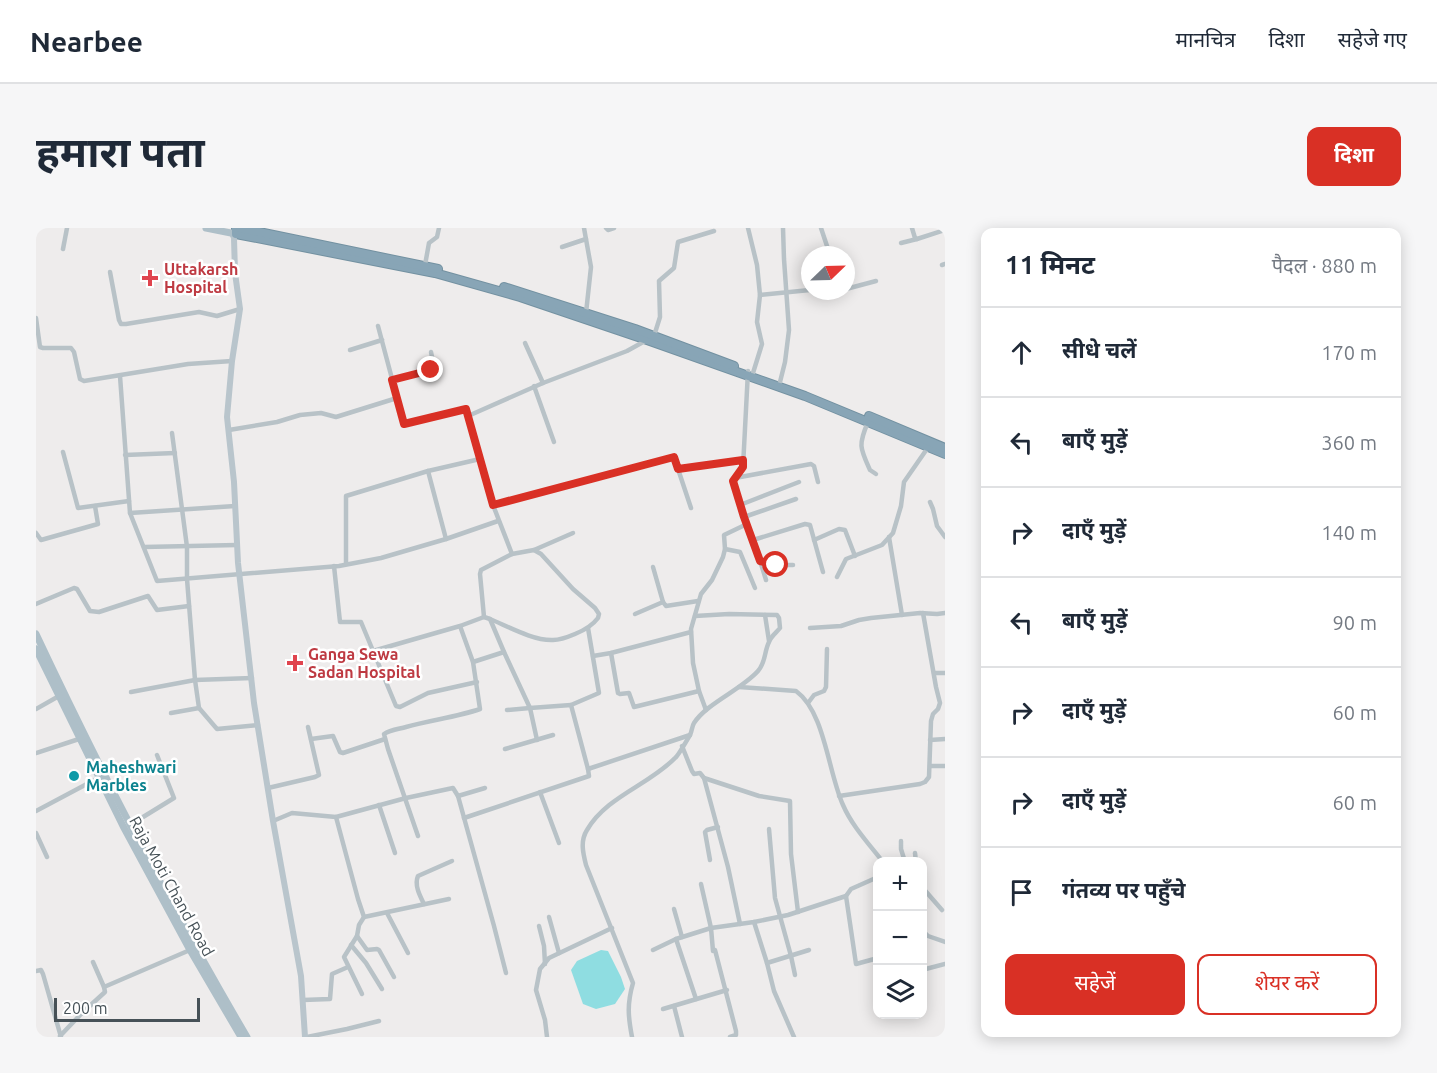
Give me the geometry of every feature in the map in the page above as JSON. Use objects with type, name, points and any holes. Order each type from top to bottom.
[{"type":"highway","points":[[235,232],[425,266],[498,285],[586,313],[706,358],[780,382],[930,444],[945,448]]},
{"type":"highway","points":[[235,232],[459,279],[650,338]]},
{"type":"highway","points":[[750,373],[869,419]]},
{"type":"highway","points":[[930,444],[945,454]]},
{"type":"main road","points":[[206,228],[235,232]]},
{"type":"main road","points":[[36,634],[102,777],[247,1037]]},
{"type":"main road","name":"Raja Moti Chand Road","points":[[36,649],[80,739],[102,777],[190,950],[241,1037]]},
{"type":"street","points":[[63,249],[67,228]]},
{"type":"street","points":[[425,266],[429,243],[437,237],[439,228]]},
{"type":"street","points":[[584,228],[591,267],[586,313]]},
{"type":"street","points":[[606,228],[608,230],[614,228]]},
{"type":"street","points":[[748,228],[757,265],[760,295],[757,322],[762,344],[750,373],[743,467],[733,481],[766,580]]},
{"type":"street","points":[[780,382],[789,330],[783,228]]},
{"type":"street","points":[[821,228],[827,246]]},
{"type":"street","points":[[912,228],[917,239]]},
{"type":"street","points":[[901,243],[944,229]]},
{"type":"street","points":[[468,416],[534,386],[627,351],[650,338],[660,317],[659,281],[674,268],[678,242],[714,231]]},
{"type":"street","points":[[235,232],[235,273],[240,309],[227,417],[237,545],[258,725],[301,976],[306,1037],[379,1021]]},
{"type":"street","points":[[562,247],[586,239]]},
{"type":"street","points":[[110,272],[119,320],[122,324],[200,312],[217,316],[240,309]]},
{"type":"street","points":[[855,287],[876,281]]},
{"type":"street","points":[[760,295],[801,291]]},
{"type":"street","points":[[36,318],[40,347],[71,348],[82,381],[157,368],[232,361]]},
{"type":"street","points":[[378,326],[404,424],[466,409],[493,505],[512,554]]},
{"type":"street","points":[[350,350],[381,340]]},
{"type":"street","points":[[525,343],[543,383]]},
{"type":"street","points":[[392,380],[434,368],[431,351]]},
{"type":"street","points":[[120,376],[130,513],[157,581],[334,566],[381,558],[446,539],[498,520]]},
{"type":"street","points":[[534,386],[554,442]]},
{"type":"street","points":[[229,430],[321,412],[336,417],[397,398]]},
{"type":"street","points":[[869,419],[862,436],[861,446],[870,470],[876,474]]},
{"type":"street","points":[[172,433],[187,547],[189,606],[199,708],[217,729],[258,725]]},
{"type":"street","points":[[837,577],[846,559],[882,545],[893,533],[901,506],[904,482],[930,444]]},
{"type":"street","points":[[63,452],[78,508],[129,501]]},
{"type":"street","points":[[126,455],[175,453]]},
{"type":"street","points":[[493,505],[674,457],[691,508]]},
{"type":"street","points":[[346,564],[346,496],[428,471],[480,459]]},
{"type":"street","points":[[678,469],[743,460]]},
{"type":"street","points":[[735,478],[811,464],[814,466],[819,482]]},
{"type":"street","points":[[428,471],[446,539]]},
{"type":"street","points":[[740,505],[799,482]]},
{"type":"street","points":[[744,517],[796,499]]},
{"type":"street","points":[[930,502],[937,526],[945,537]]},
{"type":"street","points":[[36,533],[41,540],[98,524],[95,506]]},
{"type":"street","points":[[130,513],[235,506]]},
{"type":"street","points":[[706,710],[693,663],[691,632],[698,601],[723,557],[724,535],[747,524]]},
{"type":"street","points":[[753,540],[805,524],[810,525],[823,572]]},
{"type":"street","points":[[814,540],[839,529],[845,530],[855,556]]},
{"type":"street","points":[[484,616],[481,570],[512,554],[534,550],[573,533]]},
{"type":"street","points":[[889,537],[902,615]]},
{"type":"street","points":[[144,547],[237,545]]},
{"type":"street","points":[[725,549],[740,552],[755,588]]},
{"type":"street","points":[[373,651],[460,626],[484,616],[535,637],[551,640],[566,638],[588,628],[598,618],[598,611],[573,589],[541,554],[534,550]]},
{"type":"street","points":[[760,561],[776,565],[793,565]]},
{"type":"street","points":[[334,566],[340,622],[362,622],[398,707],[428,693],[477,682]]},
{"type":"street","points":[[653,567],[666,606],[698,601]]},
{"type":"street","points":[[36,604],[74,588],[77,589],[90,611],[99,612],[148,597],[157,610],[189,606]]},
{"type":"street","points":[[635,614],[663,602]]},
{"type":"street","points":[[839,796],[923,783],[928,777],[932,717],[940,703],[924,613]]},
{"type":"street","points":[[810,628],[841,626],[859,620],[902,615],[945,613]]},
{"type":"street","points":[[632,1037],[628,1015],[633,983],[586,865],[582,849],[584,837],[587,829],[604,808],[658,773],[678,757],[694,723],[706,710],[761,669],[769,641],[765,615]]},
{"type":"street","points":[[695,616],[777,615],[779,629],[769,641]]},
{"type":"street","points":[[490,619],[530,708],[537,740]]},
{"type":"street","points":[[418,836],[385,734],[481,708],[473,662],[460,626]]},
{"type":"street","points":[[507,710],[571,705],[599,693],[588,628]]},
{"type":"street","points":[[593,656],[691,632]]},
{"type":"street","points":[[808,704],[813,696],[824,691],[826,687],[827,649]]},
{"type":"street","points":[[473,662],[504,652]]},
{"type":"street","points":[[611,653],[618,693],[628,693],[634,707],[699,691]]},
{"type":"street","points":[[934,673],[945,673]]},
{"type":"street","points":[[131,692],[195,680],[252,678]]},
{"type":"street","points":[[739,687],[795,691],[803,697],[820,729],[839,796],[849,818],[881,857]]},
{"type":"street","points":[[36,708],[59,696]]},
{"type":"street","points":[[464,818],[589,776],[571,705]]},
{"type":"street","points":[[171,713],[199,708]]},
{"type":"street","points":[[938,709],[945,709]]},
{"type":"street","points":[[268,788],[319,775],[308,727]]},
{"type":"street","points":[[505,749],[553,735]]},
{"type":"street","points":[[588,769],[690,735]]},
{"type":"street","points":[[311,739],[333,736],[343,753],[385,739]]},
{"type":"street","points":[[36,753],[80,739]]},
{"type":"street","points":[[930,740],[945,739]]},
{"type":"street","points":[[682,746],[694,774],[700,773],[704,778],[728,867],[740,924]]},
{"type":"street","points":[[130,825],[174,798],[157,755]]},
{"type":"street","points":[[930,766],[945,766]]},
{"type":"street","points":[[36,811],[102,777]]},
{"type":"street","points":[[704,778],[759,796],[790,801],[791,854],[798,912]]},
{"type":"street","points":[[273,821],[292,813],[336,817],[453,788],[458,796],[506,973]]},
{"type":"street","points":[[458,796],[485,788]]},
{"type":"street","points":[[540,792],[560,843]]},
{"type":"street","points":[[379,805],[395,853]]},
{"type":"street","points":[[336,817],[364,917]]},
{"type":"street","points":[[710,860],[705,832],[718,827]]},
{"type":"street","points":[[769,829],[776,897],[795,975]]},
{"type":"street","points":[[36,833],[47,857]]},
{"type":"street","points":[[901,840],[904,857]]},
{"type":"street","points":[[915,853],[916,857]]},
{"type":"street","points":[[423,904],[417,887],[418,876],[452,861]]},
{"type":"street","points":[[653,950],[679,938],[711,928],[754,922],[798,912],[846,896],[851,889],[873,879]]},
{"type":"street","points":[[701,884],[714,950],[727,990],[736,1030],[736,1035],[730,1037]]},
{"type":"street","points":[[927,891],[942,910]]},
{"type":"street","points":[[846,896],[856,964],[873,959]]},
{"type":"street","points":[[362,994],[344,957],[357,936],[359,925],[364,917],[449,899]]},
{"type":"street","points":[[674,909],[679,938],[696,999]]},
{"type":"street","points":[[387,913],[408,953]]},
{"type":"street","points":[[549,917],[559,953]]},
{"type":"street","points":[[754,922],[774,991],[794,1037]]},
{"type":"street","points":[[539,926],[544,946],[545,964]]},
{"type":"street","points":[[547,1037],[545,1020],[536,990],[540,969],[549,958],[612,928]]},
{"type":"street","points":[[927,935],[945,942]]},
{"type":"street","points":[[357,936],[367,951],[379,950],[394,977]]},
{"type":"street","points":[[351,945],[366,963],[382,989]]},
{"type":"street","points":[[104,987],[190,950]]},
{"type":"street","points":[[767,963],[809,950]]},
{"type":"street","points":[[60,1036],[104,995],[104,987],[93,962]]},
{"type":"street","points":[[927,969],[945,964]]},
{"type":"street","points":[[303,1000],[330,999],[332,974],[348,967]]},
{"type":"street","points":[[36,971],[41,970],[43,974],[60,1036]]},
{"type":"street","points":[[663,1010],[727,990]]},
{"type":"street","points":[[674,1006],[682,1036],[674,1037]]},
{"type":"water","points":[[601,950],[608,951],[625,989],[615,1004],[596,1009],[583,1004],[571,970],[577,961]]},
{"type":"place","name":"Uttakarsh Hospital","points":[[150,278]]},
{"type":"place","name":"Ganga Sewa Sadan Hospital","points":[[295,663]]},
{"type":"place","name":"Maheshwari Marbles","points":[[74,776]]},
{"type":"route","points":[[431,370],[392,380],[404,424],[466,409],[493,505],[674,457],[678,469],[743,460],[743,467],[733,481],[744,517],[760,561],[776,565]]}]
